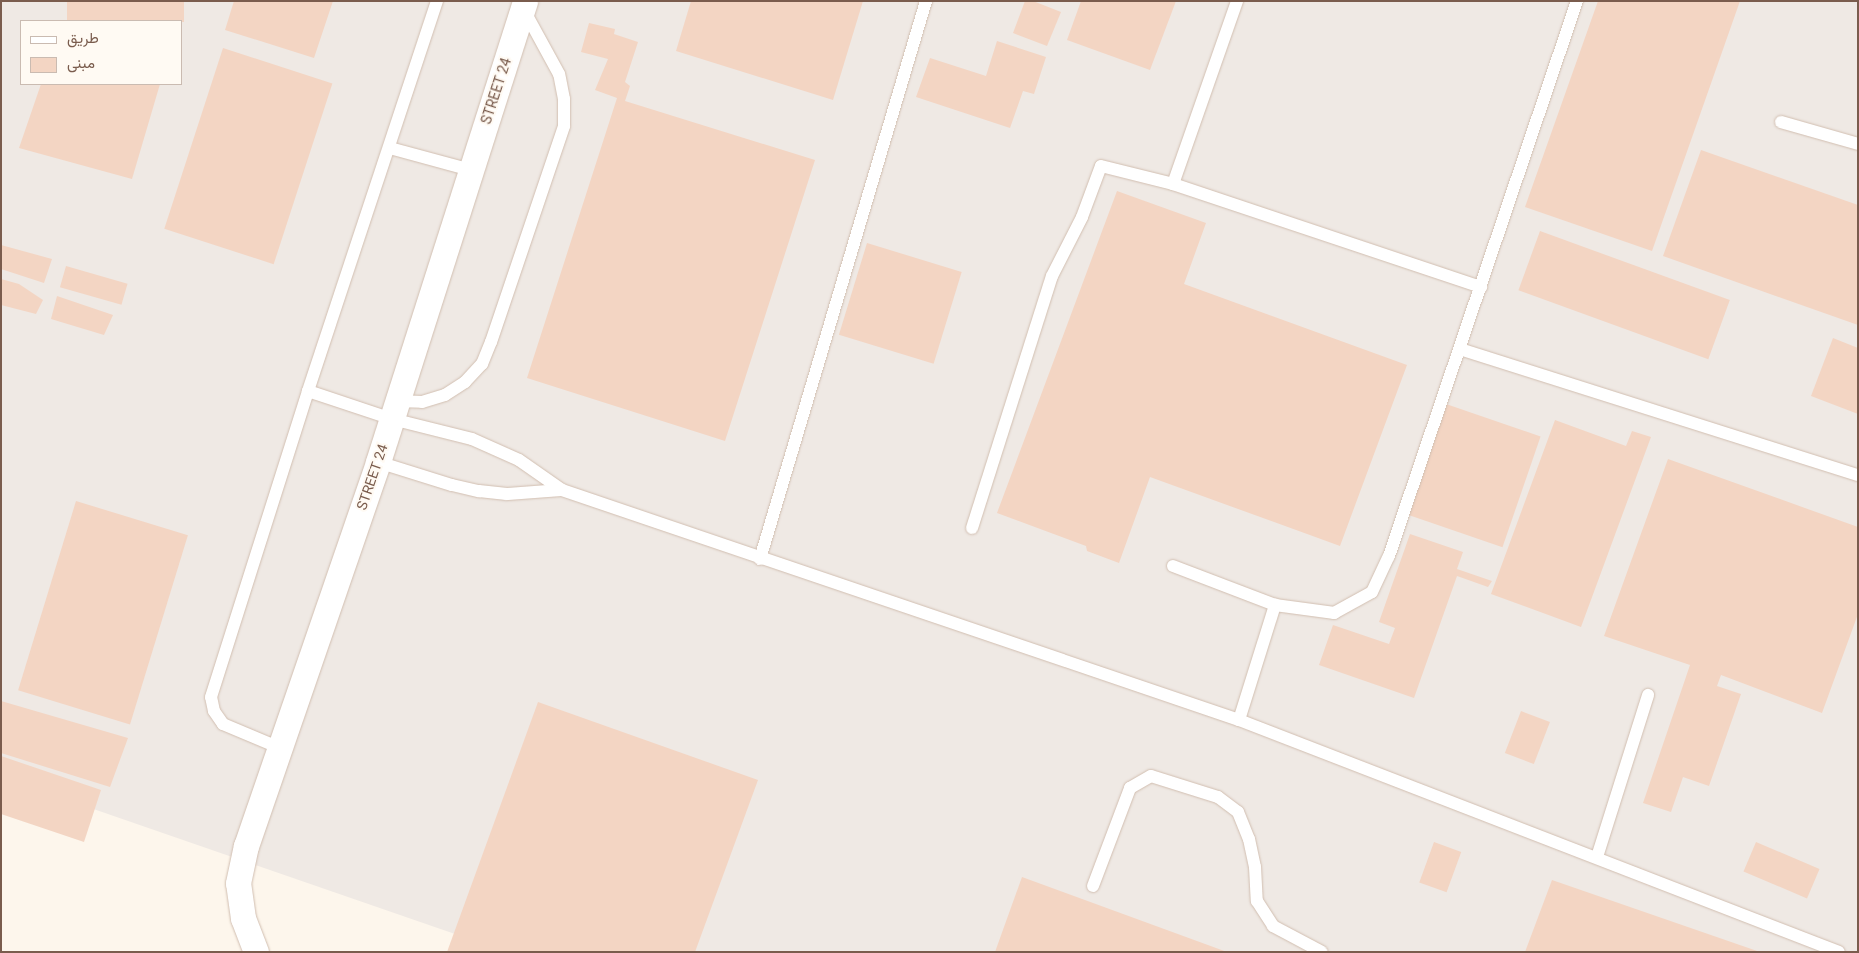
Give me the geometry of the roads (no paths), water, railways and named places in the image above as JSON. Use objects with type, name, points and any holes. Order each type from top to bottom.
[{"type":"street","name":"STREET 24","points":[[256,952],[243,918],[238,883],[246,846],[378,462],[524,5]]},
{"type":"lane","points":[[280,748],[223,724],[214,712],[211,697],[308,391],[390,148],[437,1]]},
{"type":"lane","points":[[760,559],[926,1]]},
{"type":"lane","points":[[1173,184],[1236,1]]},
{"type":"lane","points":[[1173,566],[1275,605],[1334,613],[1372,592],[1390,556],[1577,1]]},
{"type":"lane","points":[[394,410],[445,395],[466,382],[482,364],[492,342],[564,126],[564,99],[559,74],[524,5]]},
{"type":"lane","points":[[1780,122],[1858,144]]},
{"type":"lane","points":[[390,148],[471,170]]},
{"type":"lane","points":[[972,528],[1052,276],[1082,217],[1101,166],[1173,184],[1481,288]]},
{"type":"lane","points":[[1460,349],[1858,475]]},
{"type":"lane","points":[[308,391],[394,410],[496,448],[542,474],[562,490],[760,559],[1239,720],[1839,952]]},
{"type":"lane","points":[[378,462],[452,485],[479,491],[507,494],[562,490]]},
{"type":"lane","points":[[1239,720],[1275,605]]},
{"type":"lane","points":[[1596,857],[1648,695]]},
{"type":"lane","points":[[1093,886],[1130,788],[1151,776],[1218,797],[1238,812],[1251,848],[1255,867],[1257,901],[1273,926],[1322,952]]}]
